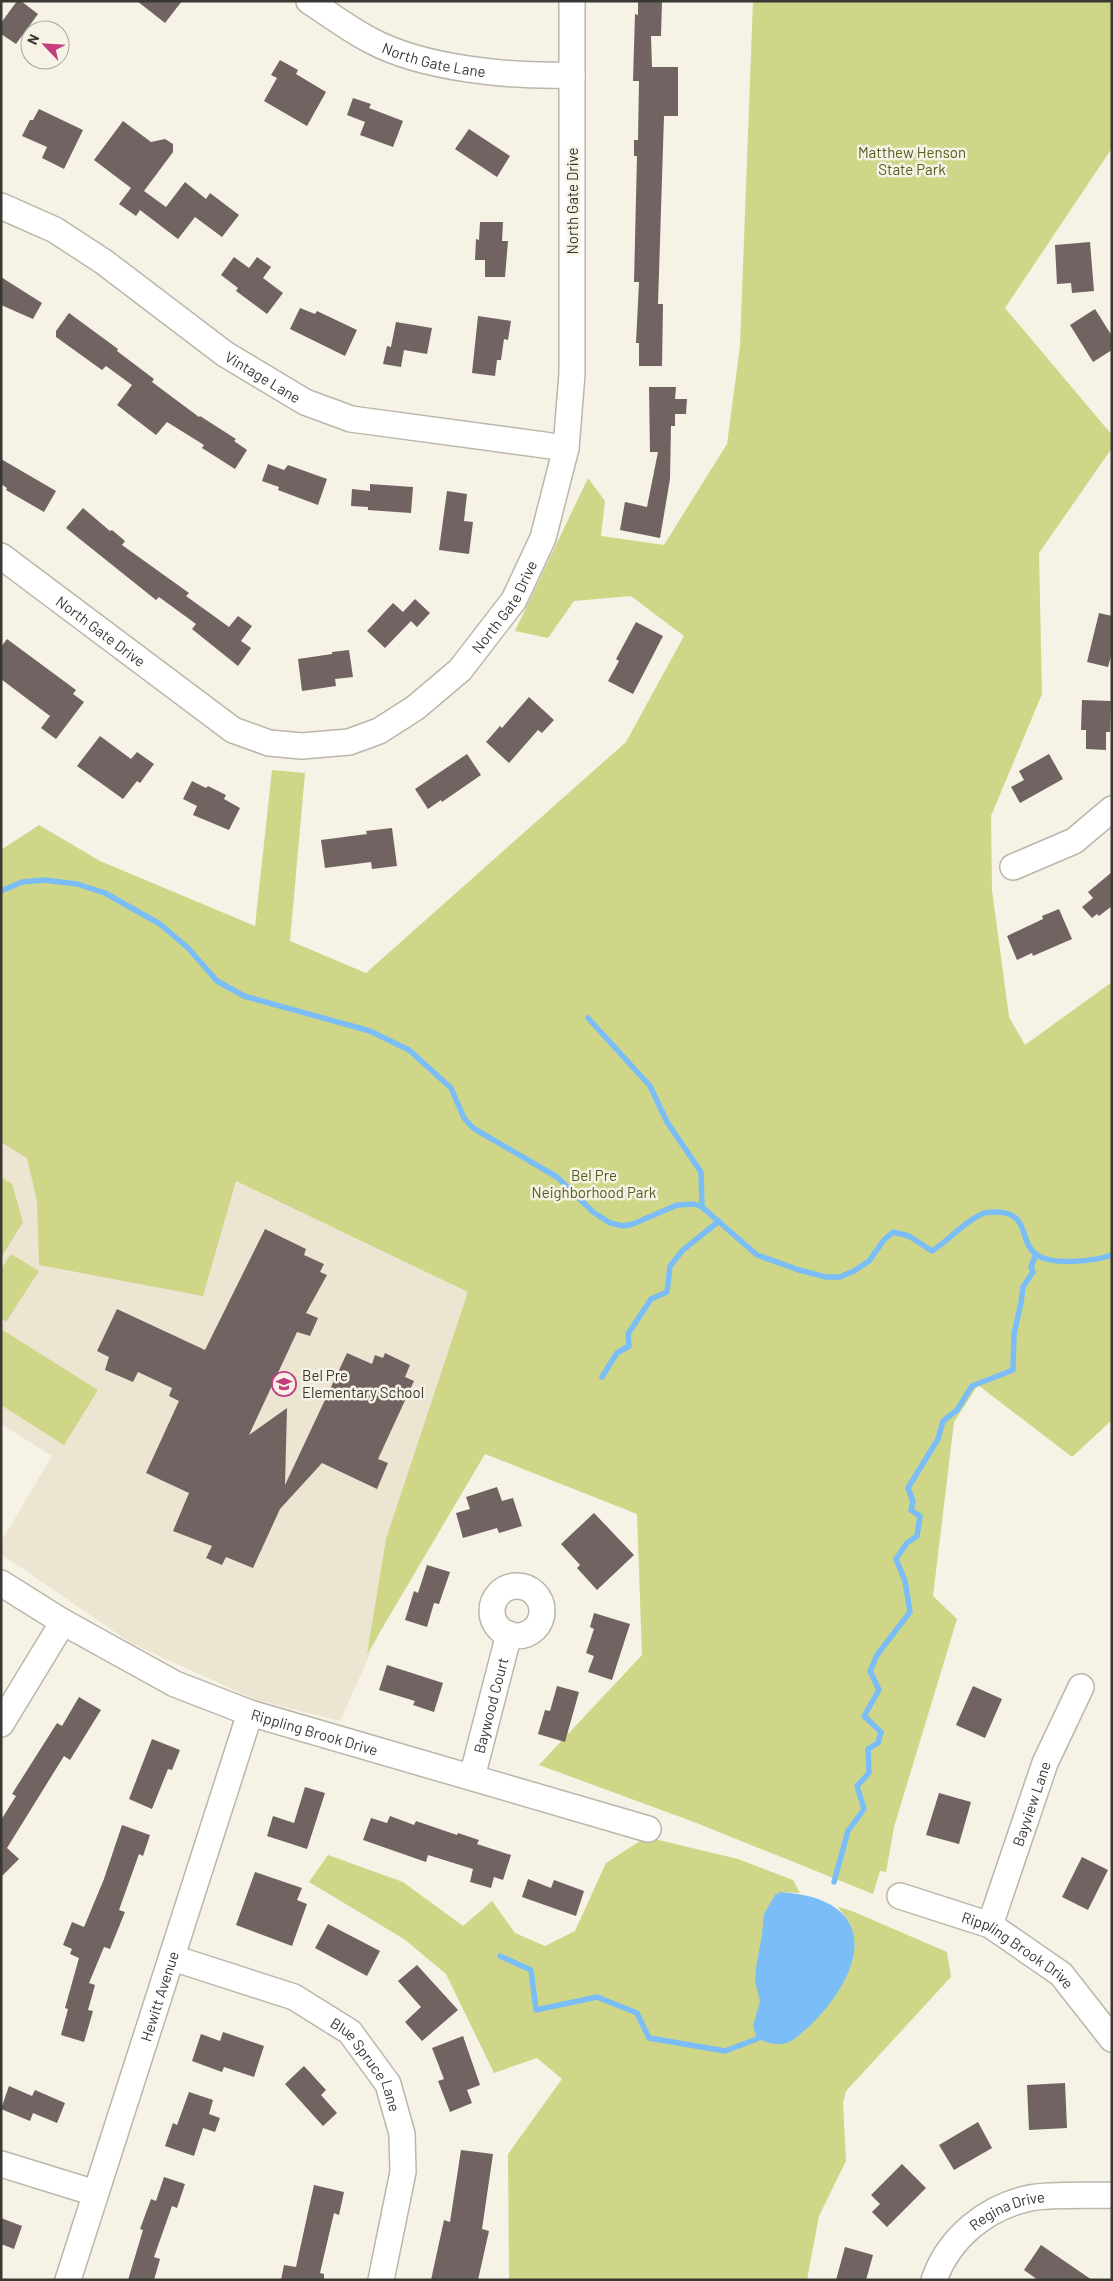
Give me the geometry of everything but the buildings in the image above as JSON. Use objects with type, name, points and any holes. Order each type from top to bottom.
[{"type":"street","name":"North Gate Lane","points":[[309,1],[371,41],[401,53],[459,68],[544,76],[572,75]]},
{"type":"street","name":"North Gate Drive","points":[[1,556],[233,730],[269,743],[302,746],[349,742],[379,731],[415,708],[460,670],[514,600],[543,538],[566,448],[572,374],[572,1]]},
{"type":"street","name":"Vintage Lane","points":[[1,206],[55,230],[104,262],[225,354],[306,402],[351,419],[566,448]]},
{"type":"street","points":[[1014,867],[1074,841],[1112,809]]},
{"type":"street","name":"Rippling Brook Drive","points":[[1,1583],[63,1622],[175,1684],[250,1713],[648,1829]]},
{"type":"street","points":[[1,1724],[63,1622]]},
{"type":"street","name":"Baywood Court","points":[[472,1777],[508,1634]]},
{"type":"street","name":"Bayview Lane","points":[[990,1926],[1045,1763],[1081,1687]]},
{"type":"street","name":"Hewitt Avenue","points":[[68,2280],[173,1958],[250,1713]]},
{"type":"street","name":"Rippling Brook Drive","points":[[900,1896],[990,1926],[1061,1974],[1112,2039]]},
{"type":"street","name":"Blue Spruce Lane","points":[[173,1958],[294,1997],[350,2032],[388,2084],[402,2134],[403,2172],[381,2280]]},
{"type":"street","points":[[1,2164],[95,2193]]},
{"type":"street","name":"Regina Drive","points":[[934,2280],[940,2262],[970,2227],[996,2209],[1031,2198],[1112,2195]]},
{"type":"shaded area","name":"Bel Pre Elementary School","points":[[261,1072],[576,1344],[468,1435],[340,1721],[254,1699],[131,1643],[1,1554],[1,1542],[52,1456],[1,1424],[1,1141]]},
{"type":"green space","points":[[753,1],[1112,1],[1112,148],[1005,308],[1112,435],[1112,448],[1039,553],[1042,694],[991,816],[992,890],[1009,1017],[1025,1045],[1112,982],[1112,1420],[1072,1457],[978,1385],[954,1422],[933,1596],[957,1619],[894,1827],[886,1872],[880,1871],[873,1894],[694,1822],[539,1765],[642,1655],[637,1514],[485,1454],[367,1654],[386,1539],[468,1292],[236,1181],[203,1296],[39,1265],[37,1201],[27,1158],[1,1142],[1,850],[39,825],[100,861],[255,926],[272,770],[305,773],[290,941],[366,973],[626,742],[684,636],[631,596],[574,601],[548,638],[515,631],[588,478],[605,501],[601,536],[664,545],[727,444],[740,346]]},
{"type":"green space","points":[[1,1177],[12,1184],[23,1222],[1,1258]]},
{"type":"green space","points":[[11,1254],[39,1271],[6,1322],[1,1318],[1,1269]]},
{"type":"green space","points":[[1,1329],[98,1390],[64,1445],[1,1405]]},
{"type":"green space","points":[[646,1837],[738,1859],[793,1880],[800,1893],[780,1892],[849,1922],[838,1907],[852,1911],[947,1952],[951,1977],[846,2091],[843,2103],[846,2161],[819,2216],[807,2280],[509,2280],[508,2154],[562,2079],[537,2058],[494,2073],[446,1974],[404,1939],[309,1882],[328,1855],[403,1882],[463,1926],[492,1901],[515,1933],[545,1946],[575,1931],[606,1863]]},
{"type":"water","points":[[780,1892],[807,1896],[828,1904],[843,1914],[852,1928],[855,1945],[851,1964],[842,1985],[827,2007],[792,2041],[780,2044],[757,2039],[753,2026],[760,2001],[755,1981],[764,1914],[775,1895]]},
{"type":"waterway","points":[[1,891],[22,882],[44,880],[77,884],[105,893],[160,924],[188,948],[217,981],[244,996],[370,1031],[409,1050],[451,1088],[464,1118],[473,1128],[557,1177],[593,1212],[610,1223],[623,1226],[633,1224],[677,1205],[694,1204],[702,1207],[757,1255],[799,1270],[826,1277],[840,1277],[854,1271],[869,1261],[884,1240],[893,1232],[909,1236],[932,1251],[970,1221],[984,1213],[990,1212],[1009,1214],[1016,1218],[1031,1250],[1044,1258],[1074,1261],[1112,1255]]},
{"type":"waterway","points":[[588,1018],[650,1086],[667,1122],[701,1172],[702,1207]]},
{"type":"waterway","points":[[602,1377],[617,1353],[629,1346],[628,1334],[651,1299],[667,1292],[670,1266],[683,1250],[719,1221]]},
{"type":"waterway","points":[[834,1882],[848,1831],[864,1809],[857,1786],[869,1773],[868,1749],[878,1743],[881,1732],[864,1716],[879,1690],[870,1671],[877,1655],[910,1612],[905,1581],[896,1559],[907,1543],[917,1536],[920,1516],[911,1510],[913,1501],[908,1488],[938,1439],[943,1421],[957,1410],[972,1386],[1013,1370],[1014,1334],[1023,1287],[1033,1272],[1031,1267],[1036,1254]]},
{"type":"waterway","points":[[500,1956],[531,1970],[536,2010],[597,1997],[637,2013],[649,2038],[725,2051],[757,2039]]},
{"type":"place","name":"Bel Pre Elementary School","points":[[284,1384]]},
{"type":"park label","name":"Matthew Henson State Park","points":[[912,160]]},
{"type":"park label","name":"Bel Pre Neighborhood Park","points":[[594,1184]]}]
